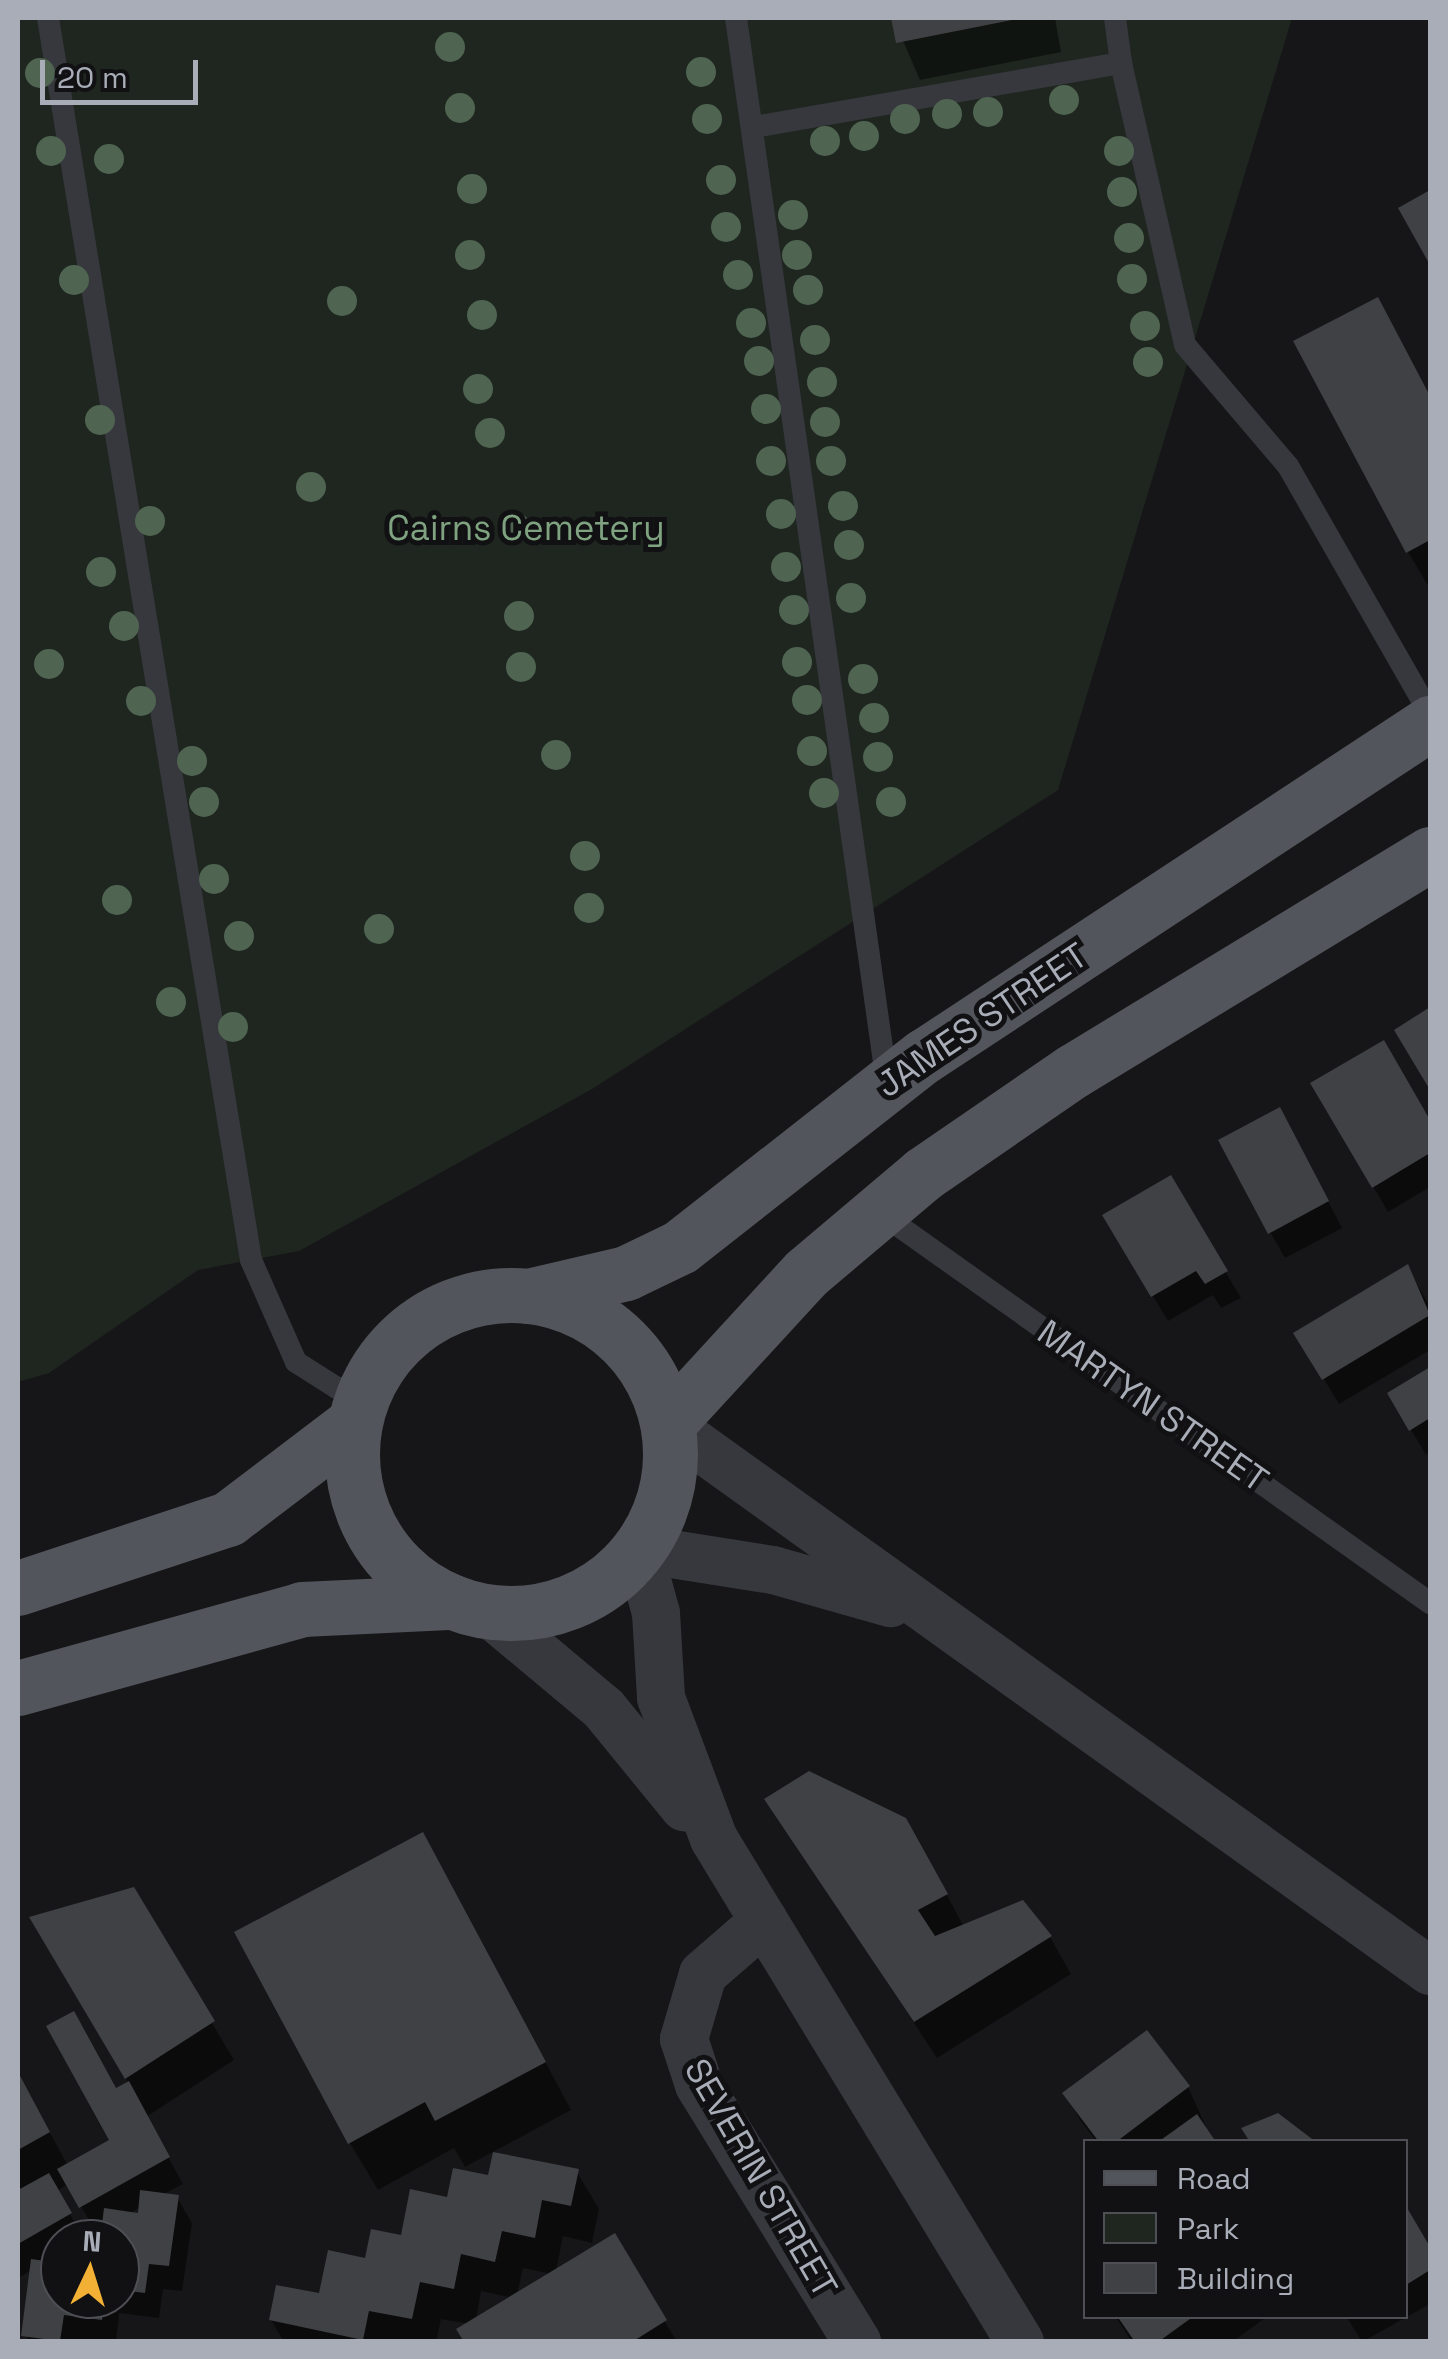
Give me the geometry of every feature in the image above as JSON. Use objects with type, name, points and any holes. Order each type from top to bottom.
[{"type":"main road","name":"JAMES STREET","points":[[528,1296],[626,1273],[680,1248],[887,1083],[1430,723]]},
{"type":"main road","points":[[668,1424],[876,1210],[1073,1071],[1430,854]]},
{"type":"main road","points":[[18,1588],[228,1519],[360,1405],[420,1324],[472,1300],[528,1296],[608,1327],[646,1370],[668,1424],[668,1490],[640,1550],[572,1602],[302,1609],[18,1688]]},
{"type":"main road","points":[[360,1405],[352,1472],[378,1541],[410,1577],[470,1607]]},
{"type":"street","points":[[668,1424],[735,1466],[918,1612],[1430,1971]]},
{"type":"street","points":[[714,1839],[661,1698],[640,1550],[774,1570],[918,1612]]},
{"type":"street","points":[[470,1607],[604,1709],[714,1839],[1020,2342]]},
{"type":"street","name":"SEVERIN STREET","points":[[764,1921],[703,1974],[684,2039],[699,2086],[857,2342]]},
{"type":"lane","points":[[48,18],[251,1260],[296,1362],[360,1405]]},
{"type":"lane","points":[[736,18],[887,1083]]},
{"type":"lane","points":[[1115,18],[1121,64],[1185,345],[1288,466],[1430,714]]},
{"type":"lane","points":[[754,126],[1121,64]]},
{"type":"lane","name":"MARTYN STREET","points":[[876,1210],[1430,1603]]},
{"type":"green space","name":"Cairns Cemetery","points":[[18,18],[1292,18],[1058,790],[592,1089],[299,1251],[198,1270],[49,1373],[18,1382]]},
{"type":"building","points":[[891,18],[1016,18],[1017,19],[896,43]]},
{"type":"building","points":[[1430,190],[1430,265],[1398,208]]},
{"type":"building","points":[[1378,297],[1430,396],[1430,540],[1406,553],[1293,341]]},
{"type":"building","points":[[1430,1007],[1430,1090],[1394,1030]]},
{"type":"building","points":[[1384,1040],[1430,1120],[1430,1153],[1372,1188],[1310,1083]]},
{"type":"building","points":[[1280,1107],[1329,1201],[1268,1234],[1218,1140]]},
{"type":"building","points":[[1171,1175],[1228,1271],[1205,1284],[1196,1271],[1151,1297],[1102,1215]]},
{"type":"building","points":[[1408,1264],[1430,1315],[1322,1380],[1293,1333]]},
{"type":"building","points":[[1430,1367],[1430,1418],[1409,1431],[1387,1393]]},
{"type":"building","points":[[809,1771],[906,1818],[948,1894],[918,1910],[935,1936],[1023,1900],[1052,1936],[914,2022],[764,1799]]},
{"type":"building","points":[[423,1832],[546,2062],[435,2121],[425,2102],[348,2144],[234,1932]]},
{"type":"building","points":[[134,1887],[215,2021],[125,2079],[29,1917]]},
{"type":"building","points":[[74,2011],[116,2088],[129,2081],[170,2157],[79,2208],[57,2169],[109,2140],[46,2026]]},
{"type":"building","points":[[1147,2030],[1190,2086],[1120,2139],[1097,2139],[1062,2093]]},
{"type":"building","points":[[18,2072],[50,2132],[18,2150]]},
{"type":"building","points":[[1278,2113],[1312,2139],[1248,2139],[1241,2128]]},
{"type":"building","points":[[1197,2114],[1214,2139],[1162,2139]]},
{"type":"building","points":[[493,2152],[579,2169],[571,2206],[542,2200],[535,2238],[502,2231],[495,2262],[461,2254],[454,2289],[420,2282],[412,2319],[369,2311],[363,2340],[269,2320],[276,2285],[319,2293],[328,2250],[365,2258],[371,2229],[401,2235],[410,2189],[447,2197],[453,2168],[488,2175]]},
{"type":"building","points":[[49,2173],[72,2213],[62,2219],[40,2219],[40,2231],[18,2244],[18,2190]]},
{"type":"building","points":[[140,2190],[179,2195],[169,2266],[149,2264],[145,2293],[140,2292],[140,2219],[103,2219],[104,2208],[138,2213]]},
{"type":"building","points":[[1408,2209],[1430,2247],[1430,2270],[1408,2284]]},
{"type":"building","points":[[615,2233],[667,2320],[632,2342],[464,2342],[456,2329]]},
{"type":"building","points":[[31,2259],[40,2260],[40,2319],[63,2319],[60,2341],[21,2336]]},
{"type":"building","points":[[1119,2319],[1190,2319],[1158,2342],[1135,2342]]}]
